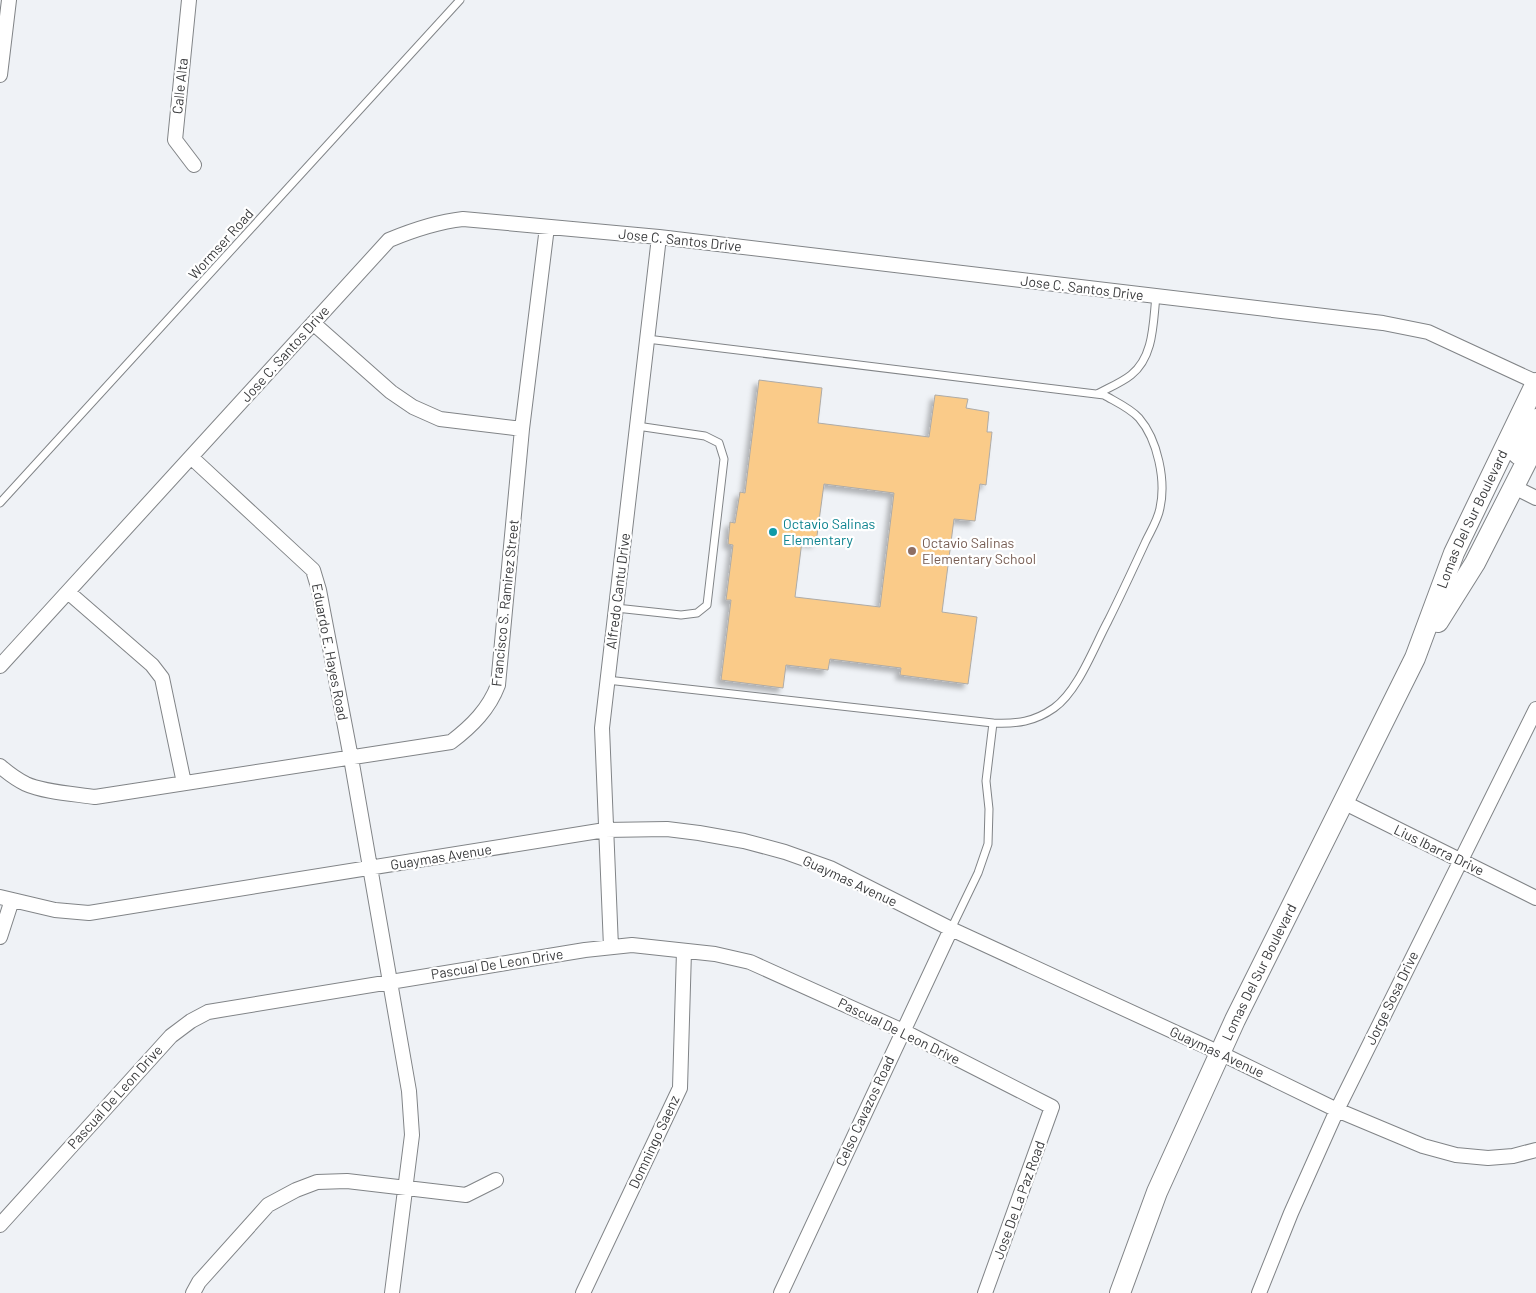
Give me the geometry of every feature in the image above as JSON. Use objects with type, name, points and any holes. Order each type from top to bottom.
[{"type":"main road","name":"Lomas Del Sur Boulevard","points":[[1415,658],[1454,553],[1536,383]]},
{"type":"main road","points":[[1475,563],[1475,547],[1480,529],[1536,419]]},
{"type":"main road","name":"Lomas Del Sur Boulevard","points":[[1120,1293],[1157,1192],[1220,1053],[1415,658],[1475,563],[1536,442]]},
{"type":"street","points":[[0,75],[9,0]]},
{"type":"street","name":"Calle Alta","points":[[189,0],[175,140],[194,164]]},
{"type":"street","name":"Jose C. Santos Drive","points":[[0,666],[389,240],[441,221],[463,219],[659,237],[1384,323],[1428,332],[1536,383]]},
{"type":"street","name":"Francisco S. Ramirez Street","points":[[0,766],[27,785],[95,797],[452,742],[473,724],[493,699],[498,684],[522,429],[547,227]]},
{"type":"street","name":"Alfredo Cantu Drive","points":[[611,946],[602,728],[659,237]]},
{"type":"street","points":[[313,323],[391,392],[413,407],[440,419],[522,429]]},
{"type":"street","name":"Eduardo E. Hayes Road","points":[[191,457],[313,570],[319,590],[352,758],[409,1092],[412,1136],[392,1293]]},
{"type":"street","points":[[1514,487],[1536,498]]},
{"type":"street","points":[[68,592],[152,665],[162,678],[184,783]]},
{"type":"street","name":"Jorge Sosa Drive","points":[[1259,1293],[1291,1213],[1337,1110],[1536,709]]},
{"type":"street","name":"Lius Ibarra Drive","points":[[1343,802],[1536,898]]},
{"type":"street","name":"Guaymas Avenue","points":[[6,898],[55,910],[89,913],[605,830],[668,829],[691,832],[744,841],[785,852],[830,868],[951,929],[1220,1053],[1337,1110],[1423,1146],[1456,1155],[1488,1158],[1513,1156],[1536,1150]]},
{"type":"street","points":[[0,937],[6,898]]},
{"type":"street","name":"Celso Cavazos Road","points":[[781,1293],[951,929]]},
{"type":"street","name":"Pascual De Leon Drive","points":[[0,1225],[140,1068],[171,1036],[191,1021],[208,1012],[611,946],[632,945],[715,954],[750,962],[903,1031],[1052,1107]]},
{"type":"street","name":"Domningo Saenz","points":[[584,1293],[680,1088],[684,952]]},
{"type":"street","name":"Jose De La Paz Road","points":[[985,1293],[1052,1107]]},
{"type":"street","points":[[193,1293],[199,1282],[268,1205],[296,1190],[317,1182],[347,1181],[466,1195],[496,1180]]},
{"type":"lane","name":"Wormser Road","points":[[0,504],[460,0]]},
{"type":"lane","points":[[1096,394],[1131,375],[1145,359],[1150,344],[1156,296]]},
{"type":"lane","points":[[607,680],[993,723],[1015,724],[1035,718],[1055,707],[1073,689],[1119,600],[1160,510],[1163,491],[1162,473],[1150,434],[1139,418],[1124,406],[1104,396],[647,339]]},
{"type":"lane","points":[[616,608],[681,615],[697,613],[707,605],[724,459],[719,443],[705,436],[637,426]]},
{"type":"lane","points":[[951,929],[978,873],[988,844],[989,809],[986,781],[993,723]]},
{"type":"building","name":"Octavio Salinas Elementary","points":[[759,380],[822,388],[818,423],[929,437],[935,395],[968,399],[966,408],[989,412],[987,432],[992,432],[986,485],[980,484],[975,521],[954,519],[942,612],[977,617],[968,684],[900,675],[901,668],[830,659],[828,670],[786,665],[783,688],[721,680],[731,600],[726,600],[733,545],[728,544],[730,522],[735,523],[740,492],[745,493]],"holes":[[[824,484],[894,493],[880,607],[795,597],[802,541],[816,543]]]},
{"type":"place","name":"Octavio Salinas Elementary","points":[[773,532]]},
{"type":"place","name":"Octavio Salinas Elementary School","points":[[912,551]]}]
